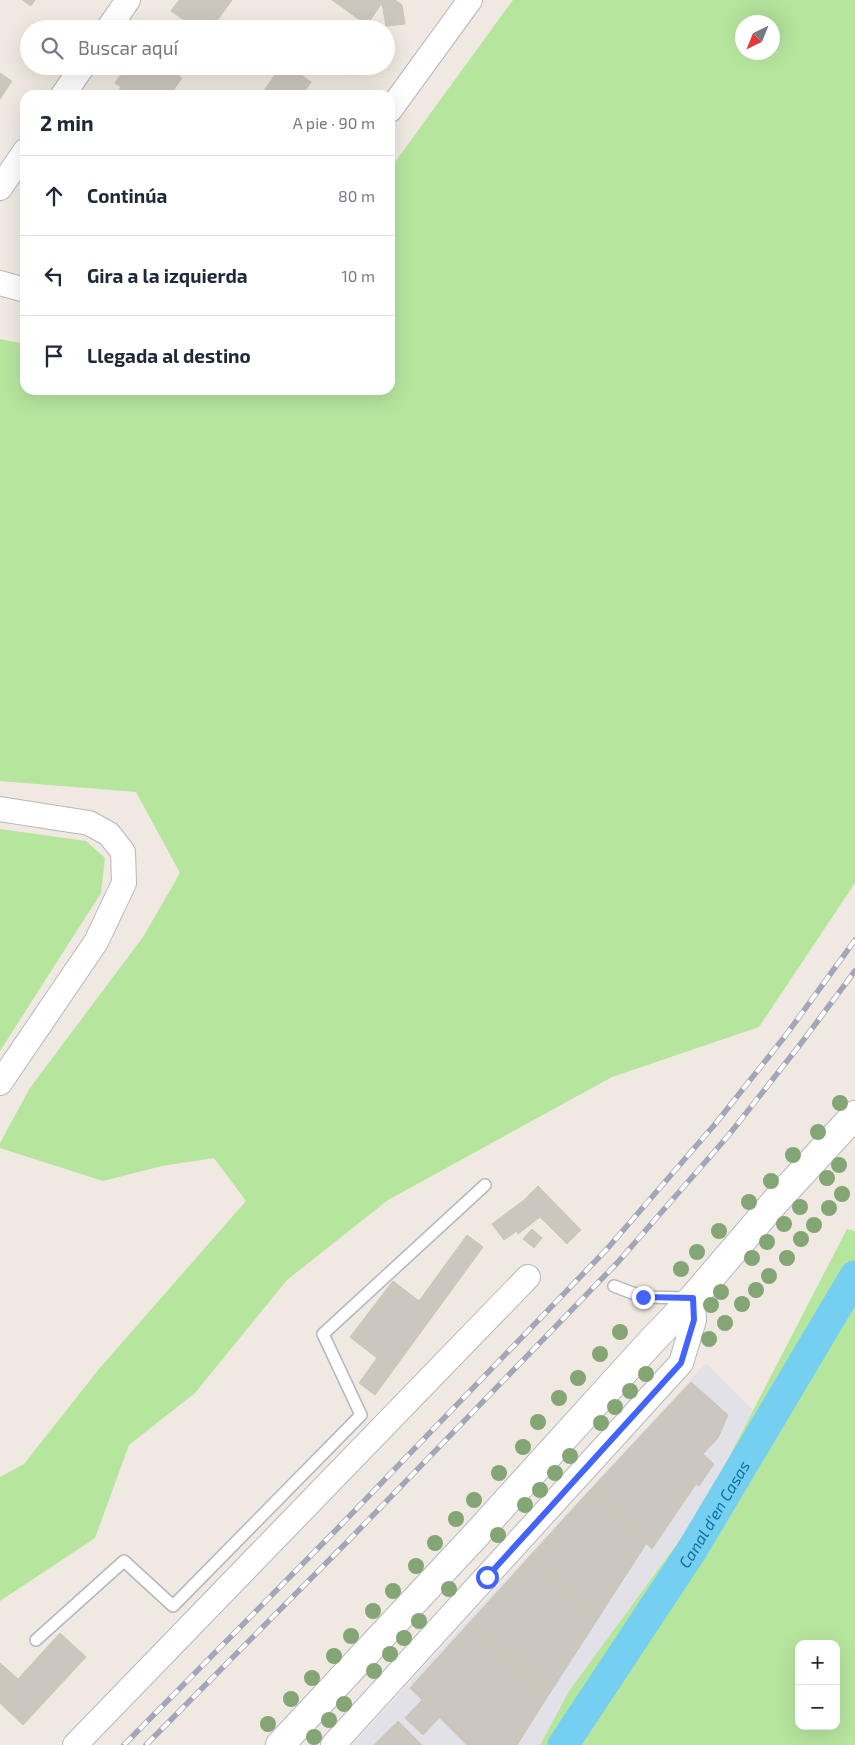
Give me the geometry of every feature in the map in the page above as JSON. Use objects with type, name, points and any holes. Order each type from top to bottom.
[{"type":"street","points":[[114,20],[128,0]]},
{"type":"street","points":[[395,103],[470,0]]},
{"type":"street","points":[[66,90],[77,75]]},
{"type":"street","points":[[0,188],[20,158]]},
{"type":"street","points":[[0,283],[20,289]]},
{"type":"street","points":[[0,809],[89,823],[109,834],[123,852],[124,883],[96,942],[0,1082]]},
{"type":"street","points":[[280,1745],[693,1298],[775,1202],[855,1115]]},
{"type":"street","points":[[75,1745],[528,1276]]},
{"type":"street","points":[[333,1745],[681,1363],[694,1320],[693,1298]]},
{"type":"lane","points":[[173,1606],[361,1416],[323,1334],[485,1185]]},
{"type":"lane","points":[[614,1286],[643,1297],[693,1298]]},
{"type":"lane","points":[[36,1640],[124,1561],[192,1625]]},
{"type":"shaded area","points":[[706,1363],[753,1410],[701,1511],[569,1691],[540,1745],[352,1745]]},
{"type":"green space","points":[[513,0],[855,0],[855,883],[759,1027],[612,1077],[388,1200],[287,1280],[195,1393],[129,1445],[95,1538],[0,1601],[0,1477],[24,1464],[99,1369],[246,1201],[214,1158],[162,1166],[103,1181],[0,1148],[0,1143],[30,1088],[143,937],[180,873],[136,792],[0,781],[0,339],[20,343],[20,395],[395,395],[395,162]]},
{"type":"green space","points":[[0,829],[86,841],[105,858],[101,893],[0,1051]]},
{"type":"green space","points":[[847,1229],[855,1231],[855,1745],[540,1745],[569,1691],[701,1511]]},
{"type":"building","points":[[22,0],[35,0],[31,6]]},
{"type":"building","points":[[179,0],[232,0],[217,20],[184,20],[171,11]]},
{"type":"building","points":[[332,0],[395,0],[402,5],[405,24],[395,25],[395,20],[385,20],[382,3],[370,20],[360,20]]},
{"type":"building","points":[[0,73],[12,81],[0,99]]},
{"type":"building","points":[[121,75],[178,75],[182,78],[174,90],[119,90],[121,87],[115,83]]},
{"type":"building","points":[[275,75],[301,75],[311,82],[305,90],[264,90]]},
{"type":"building","points":[[538,1186],[581,1230],[567,1244],[540,1217],[518,1234],[517,1231],[504,1240],[492,1224],[524,1200]]},
{"type":"building","points":[[532,1229],[542,1238],[534,1248],[523,1239]]},
{"type":"building","points":[[467,1235],[483,1247],[375,1395],[359,1383],[377,1358],[350,1337],[393,1281],[419,1301]]},
{"type":"building","points":[[691,1382],[728,1415],[718,1438],[703,1454],[714,1464],[699,1486],[696,1484],[652,1549],[591,1489]]},
{"type":"building","points":[[591,1489],[646,1544],[597,1620],[530,1556]]},
{"type":"building","points":[[530,1556],[597,1620],[548,1696],[470,1622]]},
{"type":"building","points":[[470,1622],[548,1696],[517,1745],[467,1745],[410,1688]]},
{"type":"building","points":[[60,1633],[86,1657],[23,1725],[0,1703],[0,1663],[18,1679]]},
{"type":"building","points":[[422,1700],[439,1718],[423,1735],[405,1718]]},
{"type":"building","points":[[398,1721],[422,1745],[374,1745]]},
{"type":"waterway","name":"Canal d'en Casas","points":[[563,1745],[692,1550],[855,1276]]},
{"type":"railway","points":[[124,1745],[339,1527],[607,1249],[716,1123],[786,1035],[855,940]]},
{"type":"railway","points":[[146,1745],[350,1539],[618,1262],[728,1136],[855,971]]},
{"type":"route","points":[[487,1577],[681,1363],[694,1320],[693,1298],[643,1297]]}]
